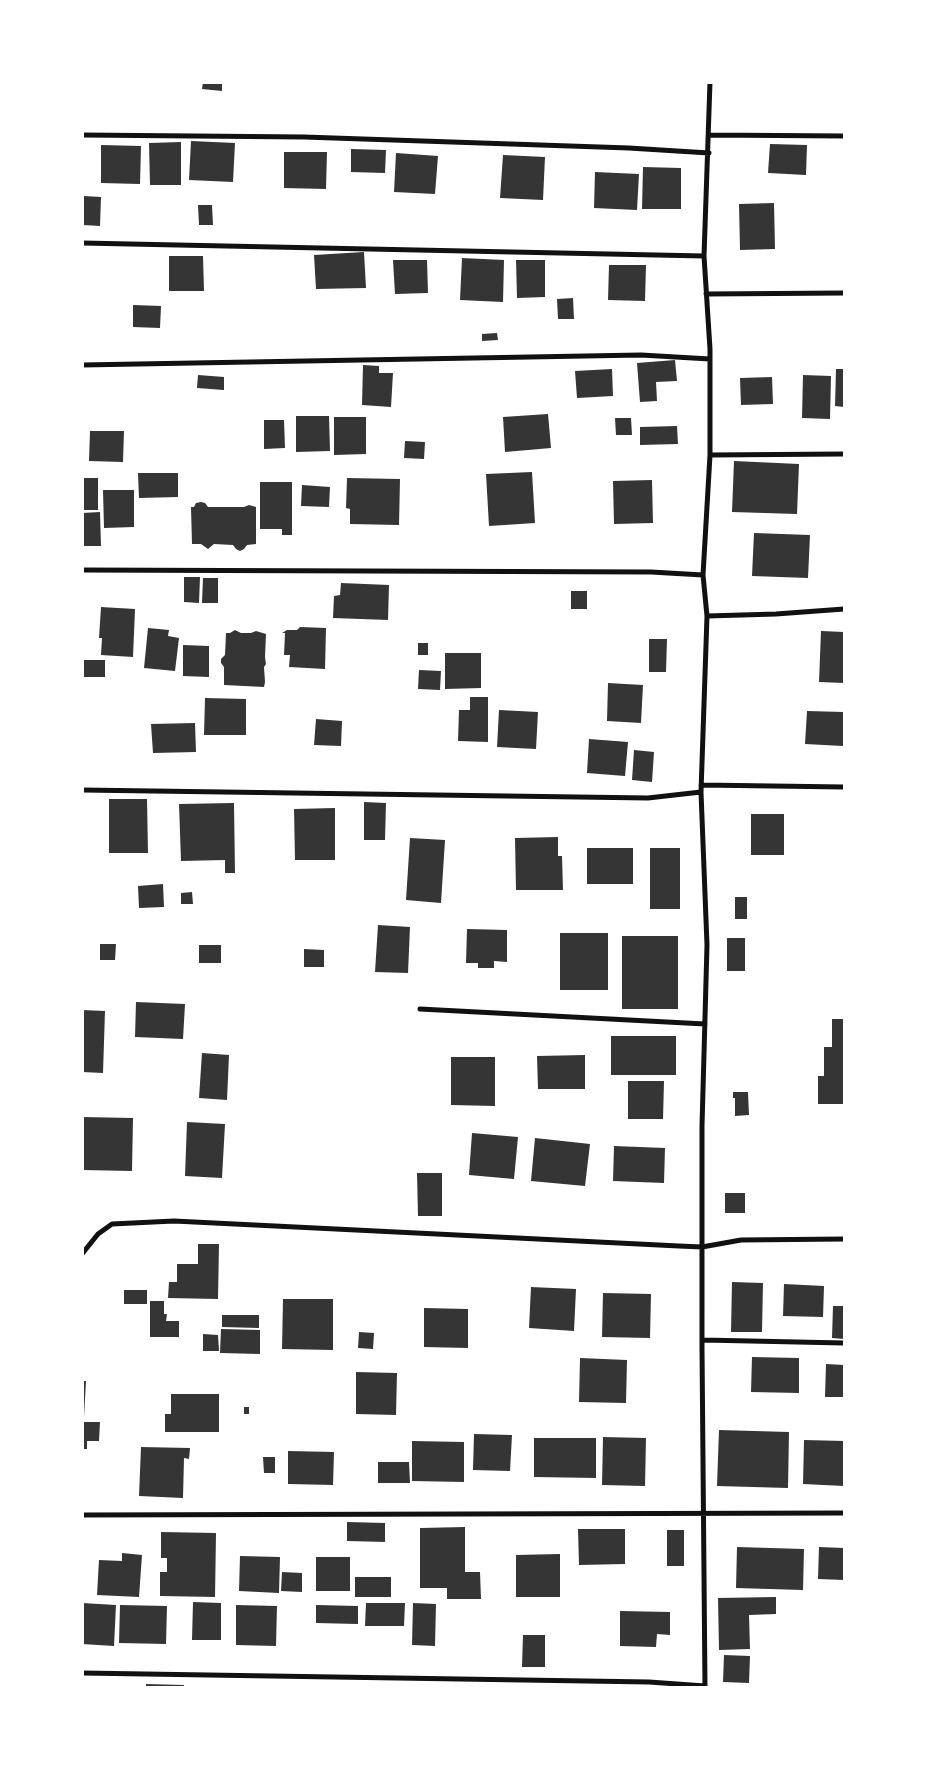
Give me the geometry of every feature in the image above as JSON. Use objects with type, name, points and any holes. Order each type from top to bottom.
[{"type":"street","points":[[82,1673],[649,1682],[705,1687],[702,1126],[707,945],[701,785],[707,616],[703,575],[710,455],[710,359],[704,256],[710,82]]},
{"type":"street","points":[[82,135],[304,136],[629,148],[709,153]]},
{"type":"street","points":[[708,135],[844,136]]},
{"type":"street","points":[[82,243],[704,256]]},
{"type":"street","points":[[706,294],[844,293]]},
{"type":"street","points":[[82,365],[641,355],[710,359]]},
{"type":"street","points":[[710,455],[844,454]]},
{"type":"street","points":[[82,570],[651,572],[703,575]]},
{"type":"street","points":[[707,616],[776,614],[844,609]]},
{"type":"street","points":[[701,785],[844,787]]},
{"type":"street","points":[[82,790],[648,798],[701,792]]},
{"type":"street","points":[[420,1009],[705,1024]]},
{"type":"street","points":[[82,1254],[98,1234],[112,1224],[174,1221],[702,1247],[741,1240],[844,1239]]},
{"type":"street","points":[[703,1340],[844,1343]]},
{"type":"street","points":[[82,1515],[844,1513]]},
{"type":"building","points":[[203,82],[222,82],[222,91],[202,89]]},
{"type":"building","points":[[191,141],[235,143],[233,182],[189,180]]},
{"type":"building","points":[[181,142],[181,185],[150,185],[149,143]]},
{"type":"building","points":[[770,144],[807,145],[806,175],[768,173]]},
{"type":"building","points":[[101,145],[141,146],[140,184],[101,183]]},
{"type":"building","points":[[351,149],[386,150],[385,173],[351,172]]},
{"type":"building","points":[[284,152],[327,152],[326,189],[284,188]]},
{"type":"building","points":[[396,153],[438,156],[435,194],[394,192]]},
{"type":"building","points":[[503,155],[545,157],[543,200],[500,198]]},
{"type":"building","points":[[643,167],[681,168],[681,209],[642,209]]},
{"type":"building","points":[[595,172],[639,174],[637,210],[594,208]]},
{"type":"building","points":[[84,196],[101,197],[100,226],[83,225]]},
{"type":"building","points":[[774,203],[775,249],[740,250],[739,204]]},
{"type":"building","points":[[198,205],[212,205],[213,225],[199,225]]},
{"type":"building","points":[[364,252],[366,288],[316,289],[314,255]]},
{"type":"building","points":[[169,256],[203,256],[204,291],[169,291]]},
{"type":"building","points":[[462,258],[504,260],[503,302],[460,300]]},
{"type":"building","points":[[393,260],[427,260],[428,293],[395,294]]},
{"type":"building","points":[[516,260],[545,260],[545,297],[517,298]]},
{"type":"building","points":[[609,265],[646,265],[645,301],[608,300]]},
{"type":"building","points":[[573,298],[574,319],[558,319],[557,299]]},
{"type":"building","points":[[133,305],[161,306],[160,328],[133,327]]},
{"type":"building","points":[[497,333],[498,340],[482,341],[482,334]]},
{"type":"building","points":[[675,360],[677,381],[656,382],[657,401],[640,402],[637,363]]},
{"type":"building","points":[[363,365],[379,366],[379,373],[393,373],[391,407],[362,405]]},
{"type":"building","points":[[612,369],[613,396],[577,398],[575,371]]},
{"type":"building","points":[[836,369],[844,369],[844,407],[835,406]]},
{"type":"building","points":[[198,375],[224,377],[224,390],[197,388]]},
{"type":"building","points":[[803,375],[831,376],[830,419],[802,418]]},
{"type":"building","points":[[772,377],[773,404],[741,405],[740,378]]},
{"type":"building","points":[[548,414],[551,448],[505,452],[503,417]]},
{"type":"building","points":[[296,416],[329,416],[330,451],[296,452]]},
{"type":"building","points":[[334,417],[366,417],[366,454],[334,455]]},
{"type":"building","points":[[615,418],[631,418],[632,435],[616,435]]},
{"type":"building","points":[[264,420],[284,420],[285,448],[264,449]]},
{"type":"building","points":[[677,426],[678,444],[640,445],[640,427]]},
{"type":"building","points":[[90,431],[124,431],[123,462],[89,461]]},
{"type":"building","points":[[405,441],[425,442],[424,459],[404,458]]},
{"type":"building","points":[[734,461],[799,464],[797,514],[732,512]]},
{"type":"building","points":[[532,472],[535,523],[489,526],[486,474]]},
{"type":"building","points":[[138,473],[178,473],[178,497],[139,498]]},
{"type":"building","points":[[82,478],[98,478],[98,510],[82,510]]},
{"type":"building","points":[[347,478],[400,479],[399,525],[350,524],[350,509],[346,508]]},
{"type":"building","points":[[652,480],[653,523],[614,524],[613,481]]},
{"type":"building","points":[[260,482],[292,482],[292,535],[282,535],[282,529],[260,529]]},
{"type":"building","points":[[302,485],[330,487],[329,507],[301,506]]},
{"type":"building","points":[[103,490],[134,490],[134,527],[104,528]]},
{"type":"building","points":[[201,502],[205,503],[208,507],[244,507],[249,505],[256,507],[256,544],[247,545],[240,551],[233,545],[214,544],[208,549],[201,544],[192,544],[191,507]]},
{"type":"building","points":[[100,512],[101,546],[82,546],[82,513]]},
{"type":"building","points":[[754,533],[810,535],[808,578],[752,576]]},
{"type":"building","points":[[184,577],[200,577],[199,603],[184,602]]},
{"type":"building","points":[[203,578],[218,578],[218,603],[202,603]]},
{"type":"building","points":[[341,583],[389,585],[388,620],[333,618],[334,596],[340,595]]},
{"type":"building","points":[[571,591],[587,591],[587,609],[571,609]]},
{"type":"building","points":[[101,607],[135,609],[133,657],[101,655],[102,638],[99,638]]},
{"type":"building","points":[[300,627],[326,628],[325,669],[289,667],[290,655],[284,655],[285,633],[282,633],[287,630],[297,630]]},
{"type":"building","points":[[148,628],[169,630],[168,636],[179,638],[175,671],[144,668]]},
{"type":"building","points":[[235,630],[241,633],[256,631],[266,634],[264,687],[224,685],[224,667],[221,659],[225,655],[226,633]]},
{"type":"building","points":[[821,631],[844,632],[844,683],[819,682]]},
{"type":"building","points":[[649,639],[667,639],[666,672],[649,672]]},
{"type":"building","points":[[418,643],[428,643],[428,655],[418,655]]},
{"type":"building","points":[[183,645],[209,646],[209,677],[183,676]]},
{"type":"building","points":[[445,653],[481,653],[481,688],[445,689]]},
{"type":"building","points":[[82,660],[105,660],[105,677],[82,677]]},
{"type":"building","points":[[419,670],[441,671],[440,690],[418,689]]},
{"type":"building","points":[[608,683],[643,685],[641,723],[607,721]]},
{"type":"building","points":[[470,697],[488,697],[488,742],[458,741],[459,710],[470,710]]},
{"type":"building","points":[[205,698],[246,699],[246,735],[204,735]]},
{"type":"building","points":[[499,710],[538,712],[536,749],[497,747]]},
{"type":"building","points":[[807,711],[844,712],[843,746],[805,744]]},
{"type":"building","points":[[316,719],[342,721],[341,746],[314,745]]},
{"type":"building","points":[[195,723],[196,752],[153,753],[151,724]]},
{"type":"building","points":[[589,739],[628,742],[625,776],[587,773]]},
{"type":"building","points":[[634,750],[654,752],[652,782],[632,780]]},
{"type":"building","points":[[109,799],[147,799],[148,853],[109,853]]},
{"type":"building","points":[[364,802],[386,803],[385,840],[364,840]]},
{"type":"building","points":[[234,803],[235,873],[225,873],[225,860],[181,861],[179,804]]},
{"type":"building","points":[[335,808],[335,860],[295,860],[294,809]]},
{"type":"building","points":[[751,814],[784,814],[784,855],[751,855]]},
{"type":"building","points":[[558,837],[558,856],[562,856],[563,890],[516,890],[515,838]]},
{"type":"building","points":[[410,838],[445,840],[441,903],[406,900]]},
{"type":"building","points":[[587,848],[633,848],[633,884],[587,884]]},
{"type":"building","points":[[650,848],[680,848],[680,909],[650,909]]},
{"type":"building","points":[[163,884],[164,907],[139,908],[138,886]]},
{"type":"building","points":[[192,892],[193,904],[181,904],[181,893]]},
{"type":"building","points":[[735,897],[747,897],[747,919],[735,919]]},
{"type":"building","points":[[378,925],[410,927],[408,973],[375,972]]},
{"type":"building","points":[[467,929],[507,930],[507,962],[494,961],[494,968],[478,968],[478,963],[466,963]]},
{"type":"building","points":[[560,933],[608,933],[608,990],[560,990]]},
{"type":"building","points":[[622,936],[678,936],[678,1009],[622,1009]]},
{"type":"building","points":[[727,938],[745,938],[745,971],[727,971]]},
{"type":"building","points":[[100,944],[116,944],[115,960],[100,960]]},
{"type":"building","points":[[199,945],[221,945],[221,963],[199,963]]},
{"type":"building","points":[[304,949],[324,950],[324,967],[304,967]]},
{"type":"building","points":[[136,1002],[185,1004],[183,1039],[135,1037]]},
{"type":"building","points":[[82,1010],[105,1011],[103,1073],[82,1072]]},
{"type":"building","points":[[832,1019],[844,1019],[844,1104],[818,1104],[818,1076],[824,1076],[824,1047],[832,1047]]},
{"type":"building","points":[[611,1036],[676,1036],[676,1075],[611,1075]]},
{"type":"building","points":[[202,1053],[229,1055],[227,1100],[199,1098]]},
{"type":"building","points":[[585,1055],[585,1089],[538,1089],[537,1056]]},
{"type":"building","points":[[451,1057],[495,1057],[495,1106],[451,1105]]},
{"type":"building","points":[[628,1081],[664,1081],[663,1119],[628,1119]]},
{"type":"building","points":[[733,1092],[748,1092],[749,1115],[735,1116]]},
{"type":"building","points":[[82,1117],[133,1118],[132,1171],[82,1170]]},
{"type":"building","points":[[187,1122],[225,1124],[222,1178],[185,1176]]},
{"type":"building","points":[[472,1133],[518,1137],[514,1179],[469,1175]]},
{"type":"building","points":[[535,1138],[590,1144],[585,1186],[531,1181]]},
{"type":"building","points":[[614,1146],[665,1148],[664,1183],[613,1181]]},
{"type":"building","points":[[417,1173],[442,1173],[442,1216],[418,1216]]},
{"type":"building","points":[[725,1193],[745,1193],[745,1213],[725,1213]]},
{"type":"building","points":[[198,1244],[219,1244],[218,1299],[168,1298],[169,1282],[177,1282],[177,1264],[198,1264]]},
{"type":"building","points":[[732,1282],[763,1283],[762,1332],[731,1332]]},
{"type":"building","points":[[784,1284],[824,1286],[823,1317],[783,1316]]},
{"type":"building","points":[[531,1287],[576,1289],[574,1331],[529,1328]]},
{"type":"building","points":[[124,1290],[147,1290],[147,1304],[124,1304]]},
{"type":"building","points":[[603,1293],[651,1294],[650,1338],[602,1337]]},
{"type":"building","points":[[283,1299],[333,1299],[333,1350],[282,1349]]},
{"type":"building","points":[[150,1301],[164,1301],[164,1314],[167,1314],[166,1321],[179,1321],[179,1337],[150,1337]]},
{"type":"building","points":[[833,1306],[844,1306],[844,1339],[832,1338]]},
{"type":"building","points":[[424,1308],[468,1309],[468,1348],[424,1347]]},
{"type":"building","points":[[222,1315],[259,1315],[259,1328],[222,1327]]},
{"type":"building","points":[[221,1329],[260,1330],[260,1354],[220,1353]]},
{"type":"building","points":[[359,1332],[374,1333],[373,1349],[358,1348]]},
{"type":"building","points":[[203,1334],[218,1335],[219,1351],[203,1351]]},
{"type":"building","points":[[752,1357],[799,1358],[799,1393],[751,1392]]},
{"type":"building","points":[[580,1358],[627,1360],[626,1403],[579,1402]]},
{"type":"building","points":[[826,1364],[844,1365],[844,1397],[825,1397]]},
{"type":"building","points":[[356,1372],[397,1373],[396,1415],[356,1414]]},
{"type":"building","points":[[82,1381],[86,1381],[84,1417],[82,1417]]},
{"type":"building","points":[[171,1394],[219,1394],[219,1432],[165,1432],[165,1414],[171,1414]]},
{"type":"building","points":[[244,1407],[249,1407],[249,1414],[244,1414]]},
{"type":"building","points":[[82,1422],[100,1422],[99,1441],[87,1441],[87,1449],[82,1449]]},
{"type":"building","points":[[719,1430],[789,1432],[788,1488],[717,1486]]},
{"type":"building","points":[[474,1434],[512,1435],[510,1471],[473,1470]]},
{"type":"building","points":[[603,1437],[646,1438],[645,1486],[602,1485]]},
{"type":"building","points":[[534,1438],[596,1438],[596,1478],[534,1477]]},
{"type":"building","points":[[804,1440],[844,1441],[844,1486],[803,1484]]},
{"type":"building","points":[[412,1441],[464,1442],[464,1482],[412,1481]]},
{"type":"building","points":[[141,1447],[190,1448],[189,1459],[184,1458],[183,1498],[139,1496]]},
{"type":"building","points":[[288,1451],[334,1452],[333,1485],[288,1484]]},
{"type":"building","points":[[263,1457],[275,1457],[275,1473],[264,1473]]},
{"type":"building","points":[[378,1462],[409,1462],[410,1483],[378,1483]]},
{"type":"building","points":[[347,1522],[385,1523],[385,1542],[347,1541]]},
{"type":"building","points":[[465,1527],[465,1572],[480,1572],[481,1599],[447,1599],[447,1588],[420,1588],[420,1528]]},
{"type":"building","points":[[578,1529],[625,1529],[625,1564],[579,1565]]},
{"type":"building","points":[[667,1530],[684,1530],[684,1566],[667,1566]]},
{"type":"building","points":[[161,1532],[216,1533],[215,1597],[160,1596],[160,1572],[167,1572],[167,1558],[161,1558]]},
{"type":"building","points":[[737,1547],[804,1549],[803,1590],[736,1588]]},
{"type":"building","points":[[819,1547],[844,1548],[844,1580],[818,1579]]},
{"type":"building","points":[[122,1553],[142,1555],[139,1597],[97,1595],[99,1560],[122,1561]]},
{"type":"building","points":[[560,1554],[560,1597],[516,1597],[516,1555]]},
{"type":"building","points":[[240,1556],[280,1557],[279,1593],[239,1591]]},
{"type":"building","points":[[316,1557],[350,1557],[350,1591],[316,1591]]},
{"type":"building","points":[[282,1572],[302,1573],[302,1592],[281,1591]]},
{"type":"building","points":[[355,1577],[391,1577],[391,1597],[355,1597]]},
{"type":"building","points":[[776,1597],[776,1614],[749,1615],[750,1649],[719,1650],[718,1598]]},
{"type":"building","points":[[193,1602],[221,1603],[221,1640],[192,1640]]},
{"type":"building","points":[[82,1603],[116,1605],[114,1646],[82,1644]]},
{"type":"building","points":[[366,1603],[405,1603],[404,1626],[365,1626]]},
{"type":"building","points":[[413,1603],[436,1604],[435,1646],[412,1645]]},
{"type":"building","points":[[120,1605],[167,1606],[166,1644],[119,1643]]},
{"type":"building","points":[[236,1605],[277,1606],[276,1646],[236,1645]]},
{"type":"building","points":[[316,1605],[358,1606],[358,1624],[316,1623]]},
{"type":"building","points":[[620,1611],[670,1612],[670,1635],[657,1634],[656,1647],[620,1646]]},
{"type":"building","points":[[523,1635],[545,1635],[545,1667],[522,1667]]},
{"type":"building","points":[[724,1655],[750,1656],[749,1683],[723,1682]]},
{"type":"building","points":[[146,1684],[184,1685],[184,1688],[146,1688]]}]
